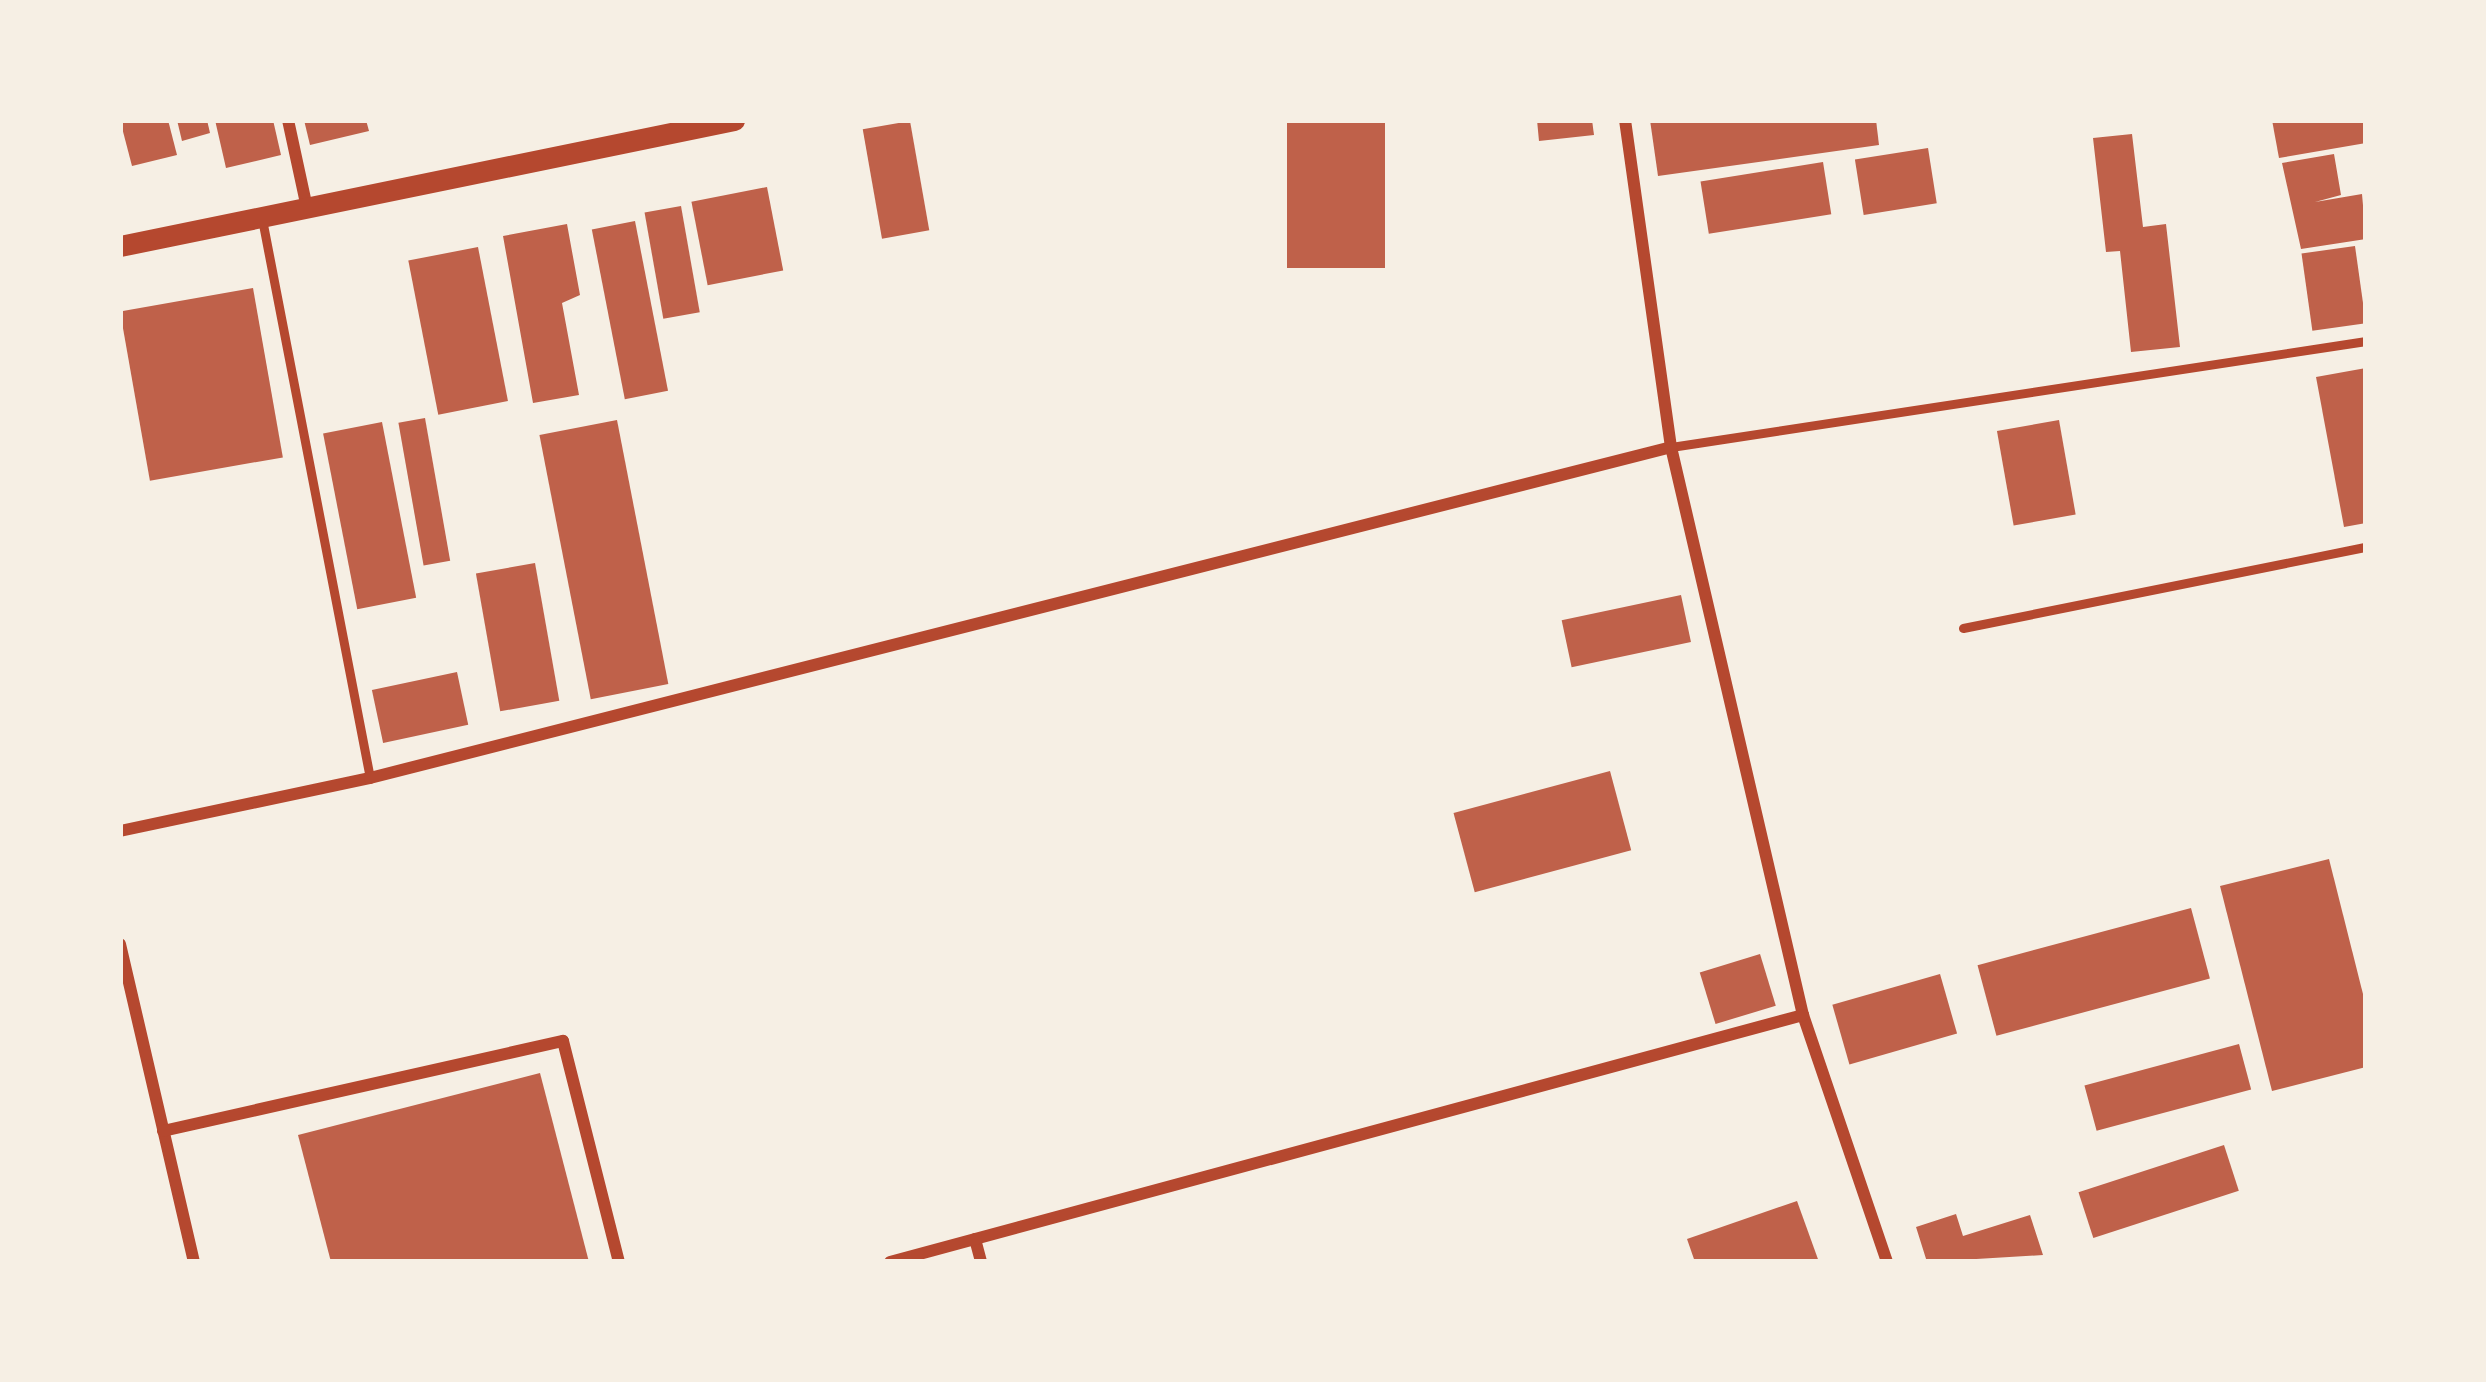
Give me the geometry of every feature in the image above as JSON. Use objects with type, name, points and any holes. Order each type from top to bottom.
[{"type":"street","points":[[288,120],[308,209]]},
{"type":"street","points":[[120,246],[734,120]]},
{"type":"street","points":[[1625,120],[1671,447],[1803,1015],[1887,1262]]},
{"type":"street","points":[[120,831],[370,778],[1671,447]]},
{"type":"street","points":[[120,944],[194,1262]]},
{"type":"street","points":[[890,1262],[1803,1015]]},
{"type":"street","points":[[163,1131],[562,1041],[619,1262]]},
{"type":"street","points":[[975,1239],[981,1262]]},
{"type":"lane","points":[[262,219],[370,778]]},
{"type":"lane","points":[[1671,447],[2366,341]]},
{"type":"lane","points":[[1963,628],[2366,548]]},
{"type":"building","points":[[120,120],[168,120],[177,155],[132,166]]},
{"type":"building","points":[[177,120],[207,120],[210,133],[182,141]]},
{"type":"building","points":[[215,120],[273,120],[281,155],[226,168]]},
{"type":"building","points":[[304,120],[366,120],[369,131],[310,145]]},
{"type":"building","points":[[1287,120],[1385,120],[1385,268],[1287,268]]},
{"type":"building","points":[[1537,120],[1592,120],[1594,135],[1539,141]]},
{"type":"building","points":[[1650,120],[1876,120],[1879,145],[1658,176]]},
{"type":"building","points":[[2272,120],[2366,120],[2366,143],[2279,158]]},
{"type":"building","points":[[910,121],[929,230],[882,239],[863,129]]},
{"type":"building","points":[[2132,134],[2143,227],[2166,224],[2180,347],[2131,352],[2120,251],[2106,252],[2093,138]]},
{"type":"building","points":[[1928,148],[1937,203],[1864,215],[1855,160]]},
{"type":"building","points":[[2334,154],[2341,195],[2315,202],[2362,194],[2366,239],[2301,249],[2282,163]]},
{"type":"building","points":[[1823,162],[1831,214],[1709,234],[1701,181]]},
{"type":"building","points":[[767,187],[783,270],[708,285],[691,202]]},
{"type":"building","points":[[681,206],[700,312],[663,319],[645,212]]},
{"type":"building","points":[[635,221],[668,391],[625,399],[592,229]]},
{"type":"building","points":[[567,224],[580,295],[562,303],[579,395],[533,403],[503,236]]},
{"type":"building","points":[[2355,246],[2366,323],[2312,331],[2302,254]]},
{"type":"building","points":[[478,247],[508,401],[438,415],[408,261]]},
{"type":"building","points":[[253,288],[283,457],[150,481],[120,311]]},
{"type":"building","points":[[2366,368],[2366,523],[2344,527],[2316,377]]},
{"type":"building","points":[[425,418],[450,561],[424,565],[398,423]]},
{"type":"building","points":[[617,420],[668,684],[591,699],[539,435]]},
{"type":"building","points":[[2059,420],[2076,515],[2014,525],[1997,431]]},
{"type":"building","points":[[382,422],[416,598],[357,609],[323,433]]},
{"type":"building","points":[[535,563],[559,701],[500,711],[476,573]]},
{"type":"building","points":[[1681,595],[1691,642],[1572,667],[1562,620]]},
{"type":"building","points":[[457,672],[468,725],[383,743],[372,690]]},
{"type":"building","points":[[1610,771],[1631,850],[1475,892],[1454,813]]},
{"type":"building","points":[[2329,859],[2366,1006],[2366,1067],[2272,1091],[2220,886]]},
{"type":"building","points":[[2191,908],[2210,979],[1996,1036],[1978,965]]},
{"type":"building","points":[[1760,954],[1776,1006],[1716,1024],[1700,972]]},
{"type":"building","points":[[1940,974],[1957,1034],[1849,1064],[1832,1005]]},
{"type":"building","points":[[2239,1044],[2251,1089],[2097,1131],[2084,1085]]},
{"type":"building","points":[[540,1073],[589,1262],[331,1262],[298,1135]]},
{"type":"building","points":[[2224,1145],[2239,1191],[2093,1238],[2078,1192]]},
{"type":"building","points":[[1797,1201],[1819,1262],[1695,1262],[1687,1239]]},
{"type":"building","points":[[1956,1214],[1963,1236],[2030,1215],[2043,1255],[1927,1262],[1916,1227]]}]
